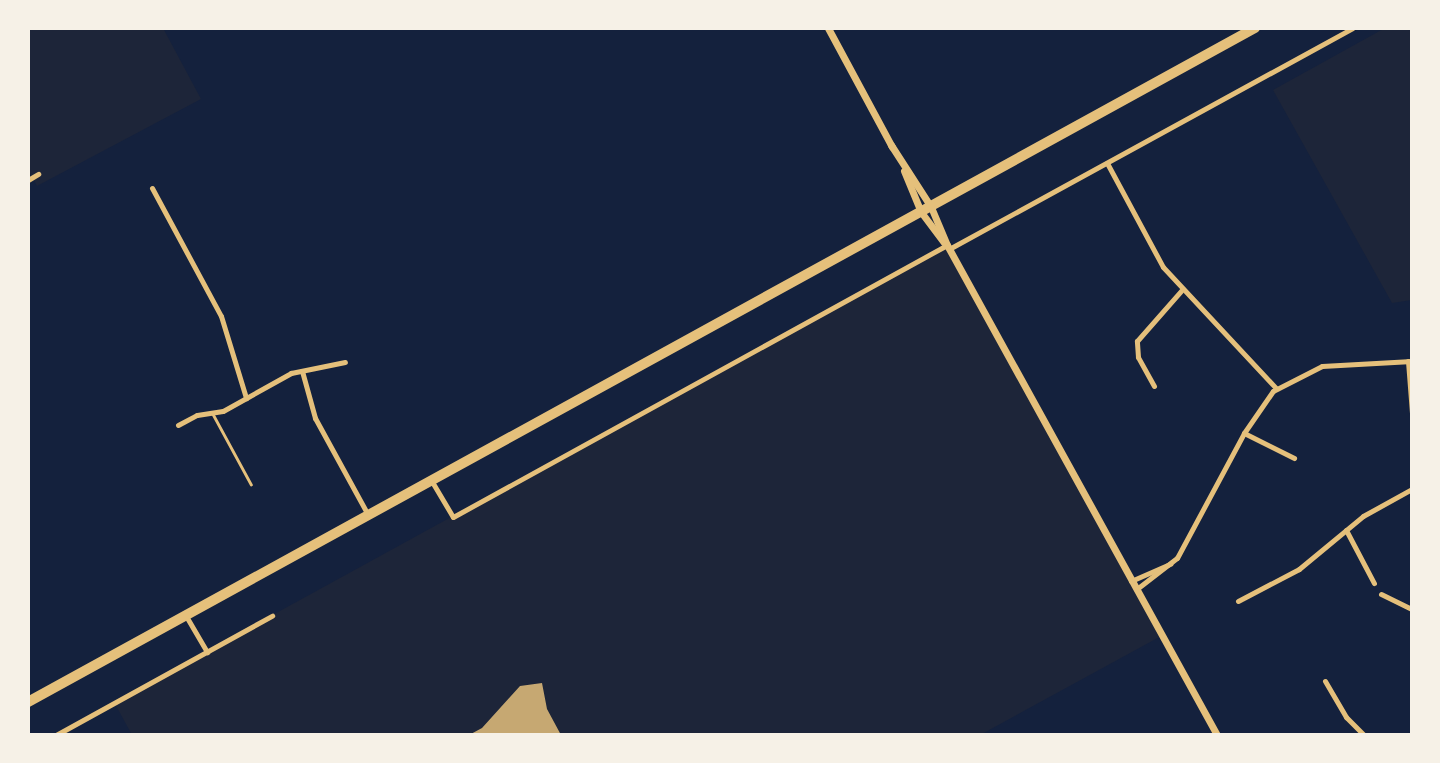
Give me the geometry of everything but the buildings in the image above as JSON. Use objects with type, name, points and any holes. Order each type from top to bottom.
[{"type":"highway","points":[[28,702],[1255,28]]},
{"type":"street","points":[[828,28],[1217,735]]},
{"type":"street","points":[[432,480],[453,517],[1352,28]]},
{"type":"street","points":[[1107,163],[1163,268],[1181,291],[1224,329],[1276,388]]},
{"type":"street","points":[[28,180],[38,174]]},
{"type":"street","points":[[152,188],[221,316],[246,398]]},
{"type":"street","points":[[1154,386],[1138,357],[1137,341],[1181,291]]},
{"type":"street","points":[[1138,588],[1173,563],[1244,433],[1276,388],[1322,366],[1410,361],[1412,413]]},
{"type":"street","points":[[178,425],[212,413],[302,371],[345,362]]},
{"type":"street","points":[[302,371],[315,418],[368,515]]},
{"type":"street","points":[[1244,433],[1294,458]]},
{"type":"street","points":[[1238,601],[1300,569],[1346,530],[1412,489]]},
{"type":"street","points":[[1346,530],[1374,583]]},
{"type":"street","points":[[1131,581],[1173,563]]},
{"type":"street","points":[[1381,594],[1412,609]]},
{"type":"street","points":[[186,615],[207,652]]},
{"type":"street","points":[[56,735],[272,616]]},
{"type":"street","points":[[1325,681],[1346,717],[1364,735]]},
{"type":"lane","points":[[212,413],[251,484]]},
{"type":"shaded area","points":[[28,28],[163,28],[201,99],[37,186],[28,170]]},
{"type":"shaded area","points":[[1385,28],[1412,28],[1412,300],[1392,303],[1273,90]]},
{"type":"shaded area","points":[[947,245],[1163,635],[980,735],[132,735],[114,702]]}]
